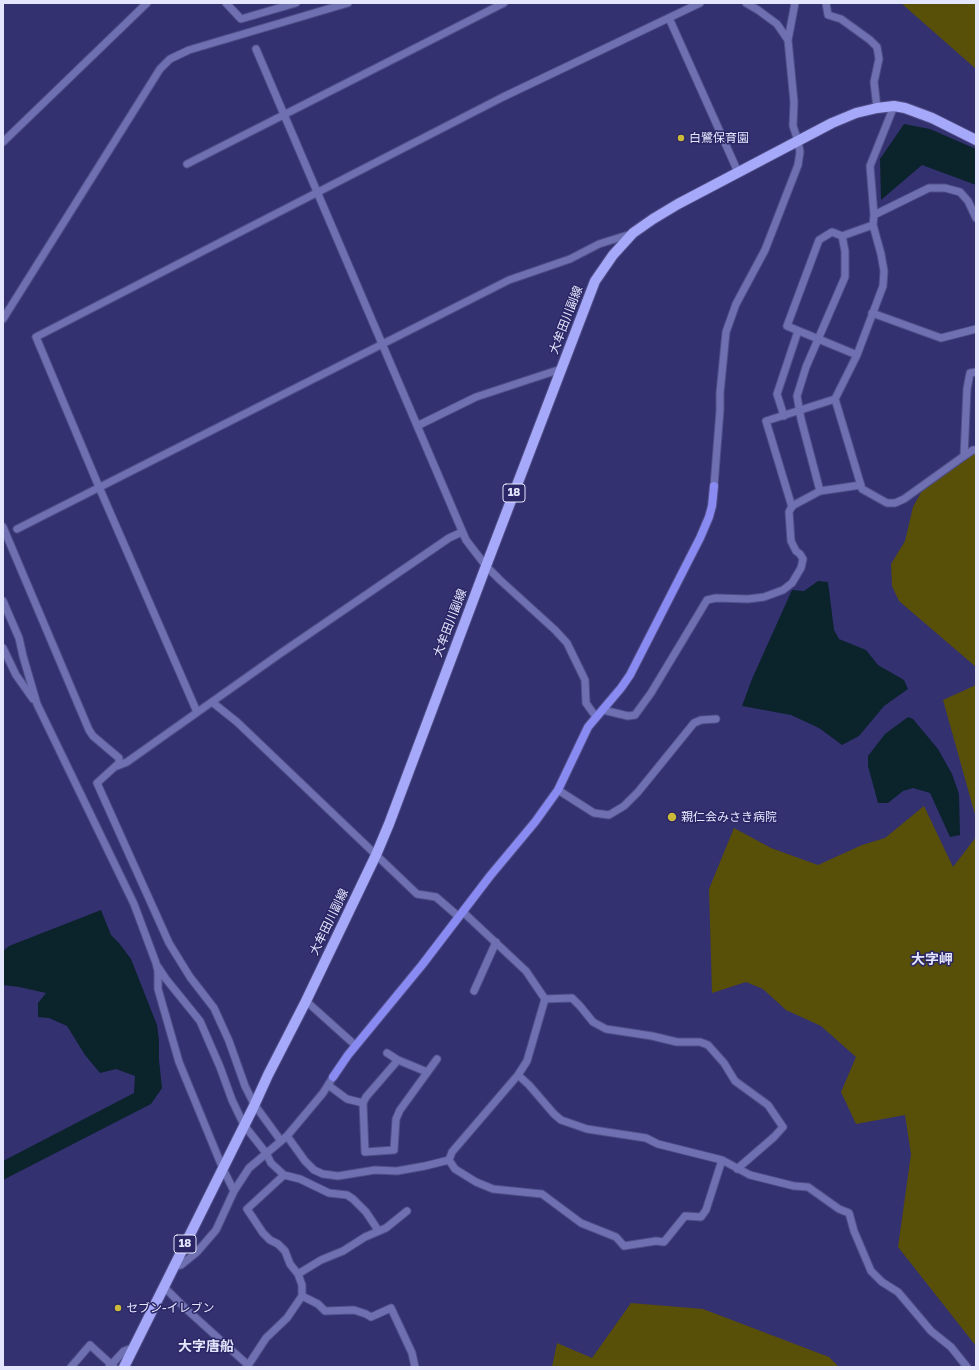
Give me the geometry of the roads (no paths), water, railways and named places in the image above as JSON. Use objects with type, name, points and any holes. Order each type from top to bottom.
[{"type":"main road","name":"大牟田川副線","points":[[124,1367],[306,1001],[376,855],[595,281],[613,255],[633,233],[678,204],[832,123],[856,113],[894,106],[905,108],[932,118],[976,140]]},
{"type":"street","points":[[3,142],[147,3]]},
{"type":"street","points":[[226,3],[241,19],[296,3]]},
{"type":"street","points":[[3,319],[160,69],[170,59],[189,50],[348,3]]},
{"type":"street","points":[[187,164],[504,3]]},
{"type":"street","points":[[197,712],[99,487],[36,337],[503,97],[700,3]]},
{"type":"street","points":[[746,3],[777,24],[788,40]]},
{"type":"street","points":[[174,1266],[181,1265],[197,1252],[216,1230],[234,1191],[249,1168],[284,1138],[312,1107],[355,1046],[422,965],[490,876],[535,822],[558,790],[580,741],[588,727],[630,675],[700,538],[712,506],[726,332],[736,304],[765,250],[798,165],[800,152],[793,126],[794,102],[788,40],[795,3]]},
{"type":"street","points":[[826,3],[828,15],[841,19],[870,40],[877,47],[879,60],[874,82],[877,108]]},
{"type":"street","points":[[670,18],[738,172]]},
{"type":"street","points":[[256,49],[466,540],[486,566],[567,643],[585,680],[586,703],[596,717]]},
{"type":"street","points":[[894,106],[870,166],[874,215],[873,225],[884,271],[883,286],[857,356],[835,399],[862,489],[887,503],[895,503],[904,499],[964,456],[973,450],[976,450]]},
{"type":"street","points":[[874,215],[929,188],[945,188],[960,192],[968,201],[976,218]]},
{"type":"street","points":[[857,356],[787,326],[819,240],[832,232],[842,236],[873,225]]},
{"type":"street","points":[[17,529],[509,280],[570,259],[599,244],[633,233]]},
{"type":"street","points":[[820,491],[803,427],[797,396],[806,367],[845,277],[846,251],[842,236]]},
{"type":"street","points":[[872,313],[941,338],[976,329]]},
{"type":"street","points":[[784,416],[777,394],[798,331]]},
{"type":"street","points":[[418,426],[476,397],[561,369]]},
{"type":"street","points":[[964,456],[967,389],[970,374],[976,372]]},
{"type":"street","points":[[792,507],[766,421],[835,399]]},
{"type":"street","points":[[602,710],[628,716],[635,715],[707,600],[716,598],[748,599],[764,597],[784,590],[792,583],[801,568],[803,558],[796,551],[791,541],[789,512],[792,507],[820,491],[861,485]]},
{"type":"street","points":[[3,527],[89,730],[93,736],[119,758],[119,763],[117,766]]},
{"type":"street","points":[[449,1160],[397,1171],[375,1170],[338,1176],[323,1174],[314,1170],[305,1161],[254,1106],[245,1086],[229,1041],[214,1008],[190,977],[169,942],[97,783],[117,766],[127,762],[281,653],[449,538],[462,532]]},
{"type":"street","points":[[3,601],[19,638],[22,656],[37,704],[134,904],[156,963],[158,971],[158,989],[179,1062],[223,1169],[234,1191]]},
{"type":"street","points":[[3,648],[16,675],[37,704]]},
{"type":"street","points":[[212,702],[237,722],[417,894],[436,897],[461,914],[496,942],[526,971],[546,999]]},
{"type":"street","points":[[558,790],[594,813],[609,815],[624,806],[638,792],[694,723],[701,720],[716,719]]},
{"type":"street","points":[[474,991],[496,942]]},
{"type":"street","points":[[156,963],[166,979],[200,1021],[220,1067],[232,1100],[271,1163],[284,1175],[300,1179],[329,1193],[347,1195],[366,1212],[378,1230]]},
{"type":"street","points":[[546,999],[572,998],[593,1022],[606,1029],[652,1036],[677,1042],[700,1042],[708,1045],[724,1063],[735,1081],[768,1105],[783,1127],[774,1137],[737,1169]]},
{"type":"street","points":[[449,1160],[452,1152],[518,1075],[527,1061],[546,999]]},
{"type":"street","points":[[306,1001],[355,1046]]},
{"type":"street","points":[[387,1053],[398,1060],[427,1072]]},
{"type":"street","points":[[398,1060],[366,1097],[364,1104],[365,1152],[394,1150],[396,1118],[400,1110],[437,1058]]},
{"type":"street","points":[[518,1075],[530,1085],[554,1114],[561,1120],[587,1129],[646,1138],[658,1144],[722,1160],[750,1175],[794,1186],[808,1187],[838,1209],[849,1213],[854,1231],[871,1270],[882,1282],[901,1296],[931,1331],[951,1347],[967,1367]]},
{"type":"street","points":[[331,1081],[347,1098],[364,1104]]},
{"type":"street","points":[[449,1160],[456,1169],[476,1182],[493,1189],[542,1194],[581,1223],[616,1237],[624,1246],[656,1240],[664,1242],[685,1216],[701,1218],[706,1210],[722,1160]]},
{"type":"street","points":[[164,1287],[247,1366],[266,1338],[287,1318],[302,1296],[302,1286],[298,1274],[290,1264],[285,1251],[263,1233],[247,1210],[284,1175]]},
{"type":"street","points":[[298,1274],[321,1260],[343,1251],[378,1230],[386,1228],[407,1211]]},
{"type":"street","points":[[302,1296],[318,1304],[325,1311],[354,1310],[371,1317],[391,1308],[412,1353],[415,1367]]},
{"type":"street","points":[[71,1367],[90,1345],[111,1366],[124,1351],[134,1347]]},
{"type":"water","points":[[904,124],[930,129],[976,149],[976,185],[922,165],[881,200],[880,159]]},
{"type":"water","points":[[818,581],[828,582],[834,630],[839,639],[866,650],[878,665],[904,680],[908,689],[884,706],[859,736],[842,745],[819,728],[791,715],[742,706],[752,679],[792,590],[804,591]]},
{"type":"water","points":[[908,717],[913,719],[938,749],[952,774],[959,794],[960,835],[950,837],[930,793],[913,788],[903,791],[888,803],[878,803],[868,766],[868,756],[885,734]]},
{"type":"water","points":[[101,910],[111,935],[131,959],[157,1025],[162,1088],[151,1104],[3,1180],[3,1161],[134,1093],[135,1076],[116,1069],[100,1073],[85,1055],[67,1026],[49,1018],[38,1017],[38,1003],[46,993],[3,985],[3,951],[9,946]]},
{"type":"place","name":"白鷺保育園","points":[[681,138]]},
{"type":"place","name":"親仁会みさき病院","points":[[672,817]]},
{"type":"place","name":"セブン-イレブン","points":[[118,1308]]},
{"type":"district","name":"大字岬","points":[[932,960]]},
{"type":"district","name":"大字唐船","points":[[206,1347]]}]
